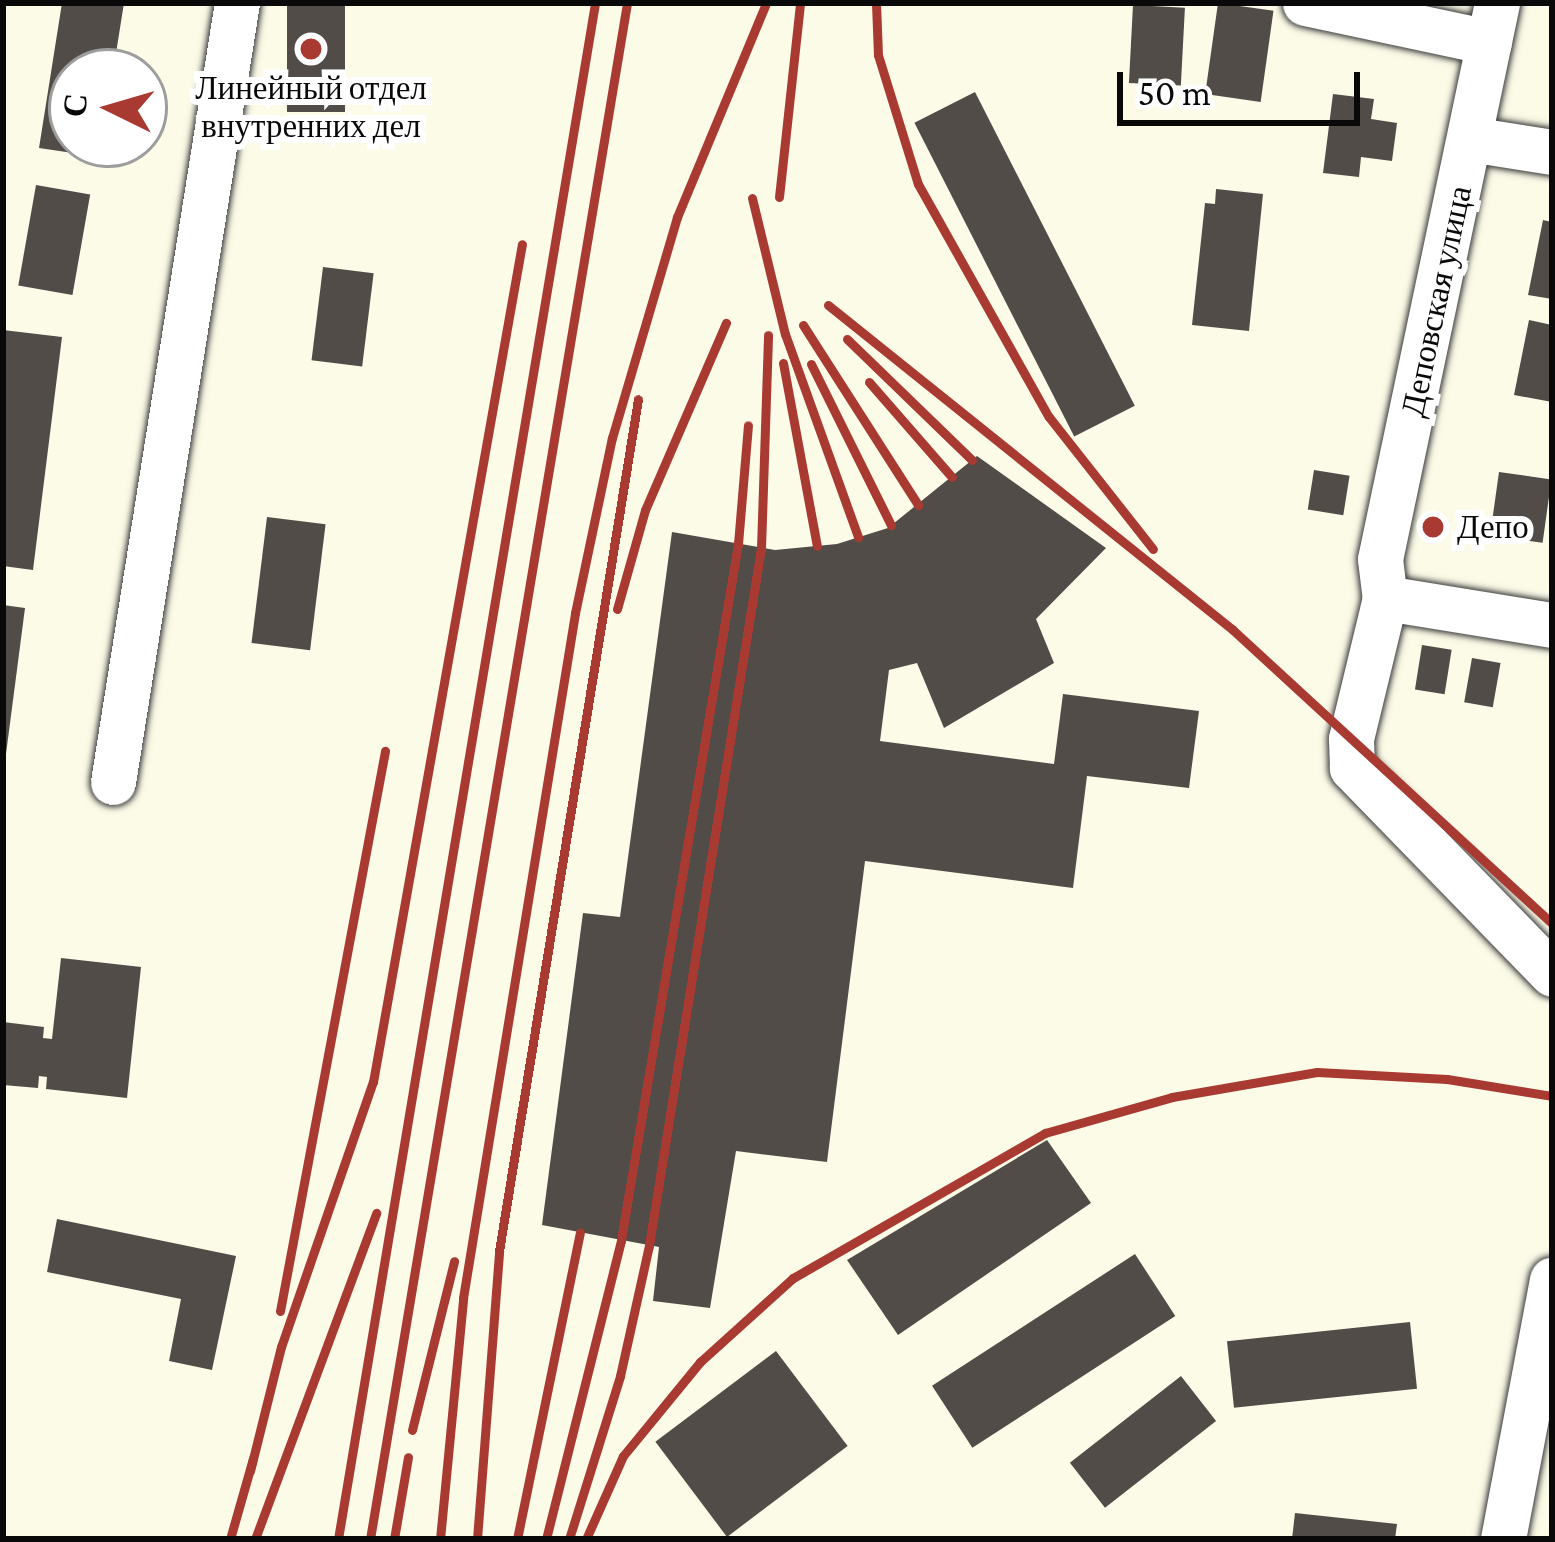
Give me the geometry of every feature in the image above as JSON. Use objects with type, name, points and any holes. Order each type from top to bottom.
[{"type":"street","points":[[113,782],[238,3]]},
{"type":"street","points":[[1305,3],[1493,22]]},
{"type":"street","name":"Деповская улица","points":[[1493,22],[1380,559],[1385,598],[1351,739],[1352,768],[1552,974]]},
{"type":"street","points":[[1470,139],[1552,152]]},
{"type":"street","points":[[1385,598],[1552,625]]},
{"type":"street","points":[[1503,1539],[1534,1475],[1552,1280]]},
{"type":"building","points":[[62,3],[124,3],[117,48],[55,48]]},
{"type":"building","points":[[287,3],[345,3],[345,112],[287,112]]},
{"type":"building","points":[[1218,3],[1273,11],[1261,102],[1205,94]]},
{"type":"building","points":[[1133,5],[1185,8],[1181,86],[1129,83]]},
{"type":"building","points":[[48,91],[48,149],[39,148]]},
{"type":"building","points":[[975,92],[1135,406],[1074,437],[914,123]]},
{"type":"building","points":[[1333,94],[1374,99],[1371,119],[1397,123],[1392,161],[1361,157],[1359,177],[1323,173]]},
{"type":"building","points":[[36,185],[90,195],[72,295],[18,285]]},
{"type":"building","points":[[1216,189],[1263,194],[1249,331],[1192,325],[1205,203],[1215,204]]},
{"type":"building","points":[[1543,220],[1552,222],[1552,299],[1528,295]]},
{"type":"building","points":[[323,267],[374,273],[362,367],[312,360]]},
{"type":"building","points":[[1529,320],[1552,325],[1552,402],[1514,395]]},
{"type":"building","points":[[3,330],[62,337],[33,570],[3,566]]},
{"type":"building","points":[[977,456],[1106,548],[1036,619],[1054,663],[944,728],[917,663],[889,670],[880,741],[1054,764],[1063,694],[1199,711],[1189,788],[1087,776],[1073,888],[865,861],[827,1162],[736,1151],[710,1308],[653,1301],[659,1247],[542,1225],[583,913],[620,917],[672,532],[775,550],[837,544],[888,528]]},
{"type":"building","points":[[1314,470],[1350,476],[1343,515],[1308,510]]},
{"type":"building","points":[[1499,472],[1551,479],[1543,543],[1490,535]]},
{"type":"building","points":[[267,517],[326,524],[310,650],[252,643]]},
{"type":"building","points":[[3,605],[25,608],[6,754],[3,753]]},
{"type":"building","points":[[1422,645],[1452,650],[1445,694],[1415,689]]},
{"type":"building","points":[[1472,658],[1501,663],[1493,707],[1464,702]]},
{"type":"building","points":[[61,958],[141,967],[127,1098],[46,1089],[47,1077],[39,1076],[38,1088],[3,1085],[3,1022],[44,1027],[43,1038],[52,1039]]},
{"type":"building","points":[[1047,1140],[1091,1203],[898,1335],[847,1260]]},
{"type":"building","points":[[57,1219],[236,1256],[212,1370],[169,1361],[181,1299],[47,1272]]},
{"type":"building","points":[[1135,1254],[1175,1316],[972,1448],[932,1386]]},
{"type":"building","points":[[1410,1322],[1417,1389],[1234,1408],[1227,1341]]},
{"type":"building","points":[[776,1351],[848,1446],[727,1537],[655,1442]]},
{"type":"building","points":[[1181,1376],[1216,1421],[1105,1508],[1070,1463]]},
{"type":"building","points":[[1295,1513],[1397,1524],[1395,1539],[1292,1539]]},
{"type":"railway","points":[[338,1539],[595,3]]},
{"type":"railway","points":[[370,1539],[627,3]]},
{"type":"railway","points":[[440,1539],[463,1298],[575,613],[612,438],[677,217],[766,3]]},
{"type":"railway","points":[[779,197],[800,3]]},
{"type":"railway","points":[[876,3],[878,55],[918,184],[1049,417],[1153,549]]},
{"type":"railway","points":[[752,198],[785,334],[858,537]]},
{"type":"railway","points":[[250,1471],[281,1347],[373,1082],[522,244]]},
{"type":"railway","points":[[828,305],[1233,630],[1552,923]]},
{"type":"railway","points":[[617,609],[645,510],[726,323]]},
{"type":"railway","points":[[803,325],[918,505]]},
{"type":"railway","points":[[569,1539],[620,1376],[649,1245],[761,548],[768,335]]},
{"type":"railway","points":[[847,339],[972,460]]},
{"type":"railway","points":[[783,363],[817,546]]},
{"type":"railway","points":[[811,364],[891,525]]},
{"type":"railway","points":[[869,382],[952,477]]},
{"type":"railway","points":[[477,1539],[499,1251],[638,399]]},
{"type":"railway","points":[[546,1539],[621,1240],[738,544],[748,425]]},
{"type":"railway","points":[[280,1311],[385,751]]},
{"type":"railway","points":[[586,1539],[623,1456],[700,1362],[793,1278],[1045,1133],[1172,1097],[1317,1072],[1447,1079],[1552,1096]]},
{"type":"railway","points":[[255,1539],[376,1213]]},
{"type":"railway","points":[[517,1539],[580,1232]]},
{"type":"railway","points":[[412,1430],[454,1261]]},
{"type":"railway","points":[[394,1539],[408,1457]]},
{"type":"railway","points":[[230,1539],[253,1458]]},
{"type":"place","name":"Линейный отдел внутренних дел","points":[[311,49]]},
{"type":"place","name":"Депо","points":[[1433,527]]}]
